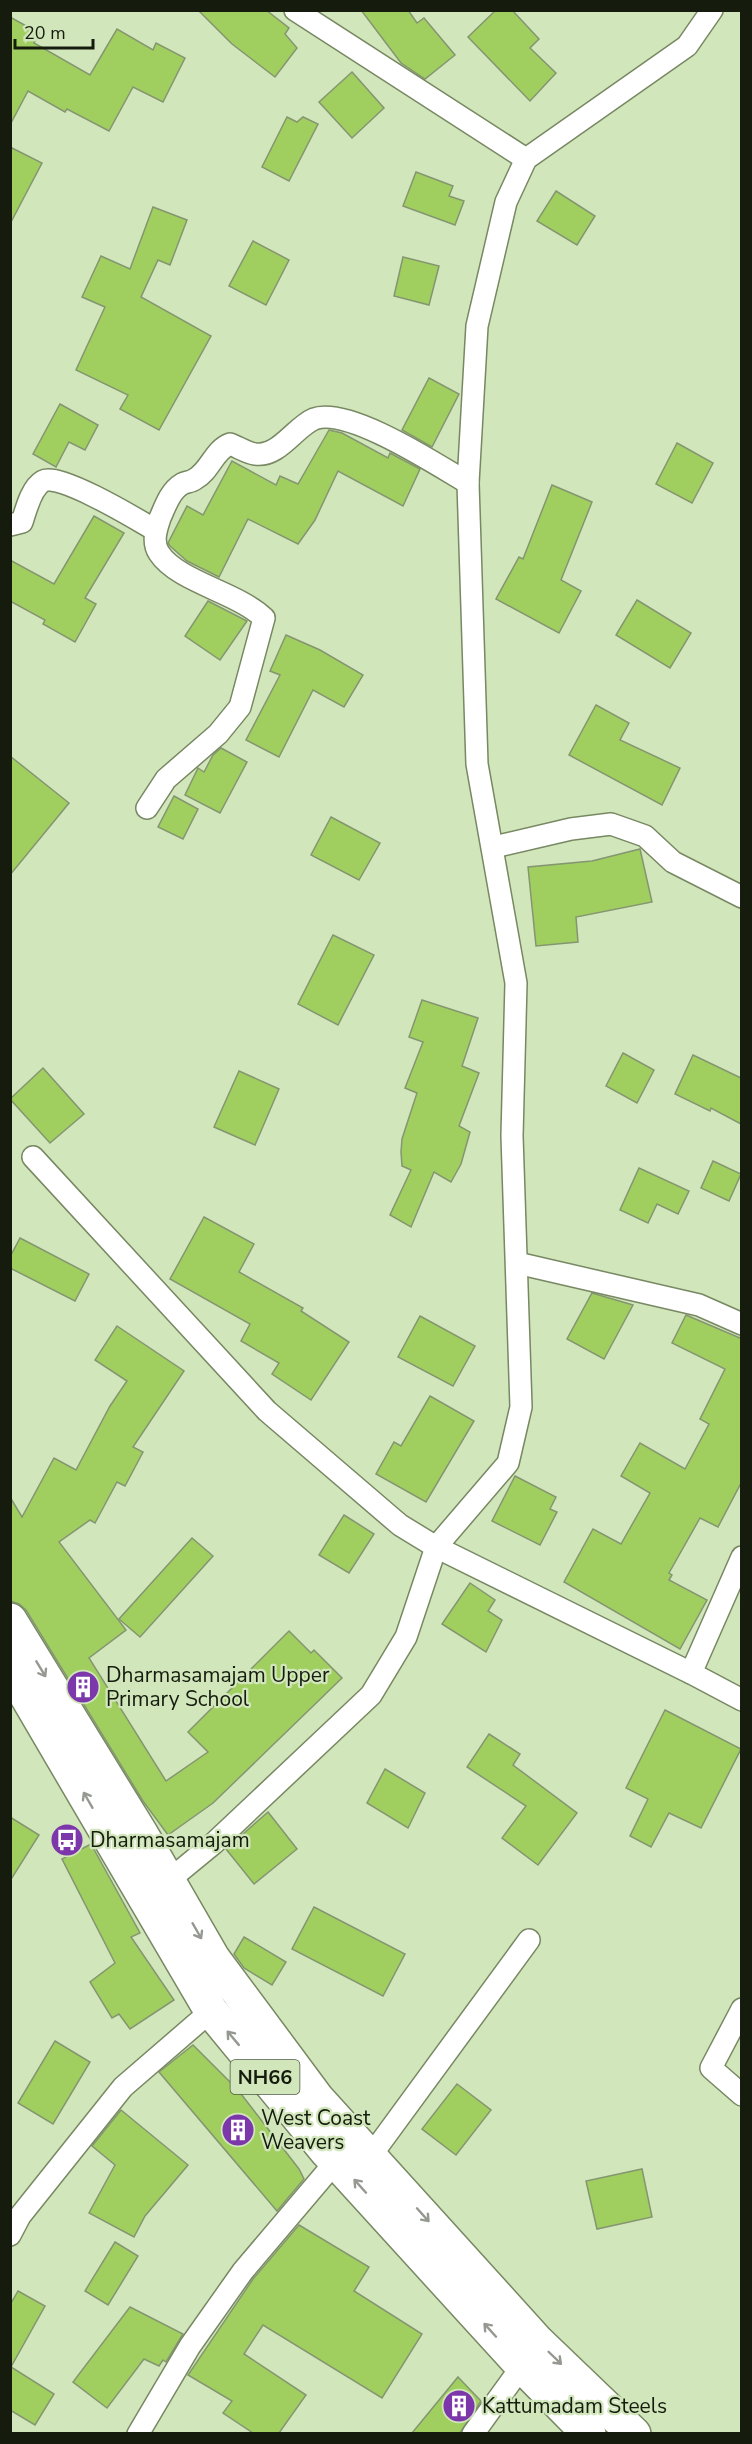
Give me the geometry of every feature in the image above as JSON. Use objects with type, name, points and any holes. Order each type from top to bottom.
[{"type":"highway","name":"NH66","points":[[10,1620],[156,1889],[211,2011],[327,2152],[337,2160],[522,2366],[589,2433]]},
{"type":"highway","name":"NH66","points":[[10,1668],[156,1889],[213,1958],[317,2098],[538,2342],[634,2433]]},
{"type":"street","points":[[295,10],[526,159]]},
{"type":"street","points":[[156,1889],[213,1844],[371,1695],[406,1637],[436,1547],[508,1463],[521,1407],[512,1136],[516,983],[494,847],[477,764],[468,483],[477,326],[506,202],[526,159],[687,46],[712,10]]},
{"type":"street","points":[[147,808],[166,779],[218,734],[240,707],[264,618],[252,606],[168,562],[159,552],[155,530],[168,500],[181,484],[196,479],[222,447],[230,444],[257,455],[274,449],[314,419],[342,419],[391,438],[468,483]]},
{"type":"street","points":[[10,525],[22,522],[33,492],[42,482],[52,479],[108,504],[155,530]]},
{"type":"street","points":[[494,847],[571,829],[611,825],[645,836],[673,862],[741,897]]},
{"type":"street","points":[[33,1157],[267,1411],[400,1525],[436,1547],[691,1672],[741,1700]]},
{"type":"street","points":[[517,1263],[699,1305],[741,1324]]},
{"type":"street","points":[[691,1672],[741,1557]]},
{"type":"street","points":[[370,2157],[529,1940]]},
{"type":"street","points":[[741,2009],[711,2067],[741,2096]]},
{"type":"street","points":[[10,2235],[20,2216],[123,2087],[211,2011]]},
{"type":"street","points":[[138,2433],[190,2346],[243,2271],[337,2160]]},
{"type":"street","points":[[473,2433],[522,2366]]},
{"type":"building","points":[[198,10],[266,10],[289,28],[285,34],[297,48],[275,77],[232,44]]},
{"type":"building","points":[[361,10],[408,10],[417,23],[424,18],[455,55],[425,79],[401,63]]},
{"type":"building","points":[[496,10],[512,10],[539,39],[530,48],[556,73],[530,101],[468,37]]},
{"type":"building","points":[[10,17],[39,33],[34,43],[90,75],[117,29],[153,50],[156,43],[185,58],[163,102],[133,87],[109,131],[67,109],[65,112],[28,91],[10,125]]},
{"type":"building","points":[[352,72],[384,108],[352,138],[319,102]]},
{"type":"building","points":[[287,117],[297,122],[303,117],[318,124],[289,181],[262,167]]},
{"type":"building","points":[[10,147],[42,163],[10,224]]},
{"type":"building","points":[[416,172],[453,186],[449,196],[464,201],[455,225],[403,206]]},
{"type":"building","points":[[556,191],[595,216],[577,245],[537,221]]},
{"type":"building","points":[[153,207],[187,220],[170,265],[158,260],[141,297],[211,336],[159,430],[120,409],[128,395],[76,370],[105,307],[82,297],[101,256],[130,269]]},
{"type":"building","points":[[253,241],[289,260],[266,305],[229,286]]},
{"type":"building","points":[[403,257],[439,266],[429,305],[394,296]]},
{"type":"building","points":[[429,378],[459,394],[432,447],[402,430]]},
{"type":"building","points":[[60,404],[98,425],[85,450],[69,442],[56,467],[33,454]]},
{"type":"building","points":[[329,430],[342,433],[388,458],[390,453],[420,469],[403,506],[338,471],[315,520],[298,544],[248,519],[219,577],[187,561],[170,546],[168,543],[187,506],[203,515],[232,461],[276,485],[280,476],[298,484]]},
{"type":"building","points":[[677,443],[713,463],[692,503],[656,484]]},
{"type":"building","points":[[552,485],[592,502],[561,580],[581,591],[559,633],[496,599],[519,557],[523,559]]},
{"type":"building","points":[[94,516],[124,533],[85,598],[96,604],[75,642],[43,624],[45,620],[10,601],[10,560],[54,584]]},
{"type":"building","points":[[637,600],[691,633],[670,668],[616,635]]},
{"type":"building","points":[[208,601],[247,621],[220,660],[185,636]]},
{"type":"building","points":[[286,635],[320,650],[363,675],[344,707],[313,690],[279,757],[246,740],[280,675],[270,671]]},
{"type":"building","points":[[596,705],[629,723],[620,740],[680,768],[662,805],[569,755]]},
{"type":"building","points":[[221,748],[247,762],[220,813],[185,795],[198,768],[204,772],[213,755]]},
{"type":"building","points":[[10,756],[69,803],[10,875]]},
{"type":"building","points":[[174,796],[198,809],[183,839],[158,827]]},
{"type":"building","points":[[331,817],[380,843],[359,880],[311,855]]},
{"type":"building","points":[[640,849],[652,902],[576,917],[578,942],[536,946],[528,867],[592,861]]},
{"type":"building","points":[[333,935],[374,955],[338,1025],[298,1004]]},
{"type":"building","points":[[422,1000],[478,1018],[462,1066],[479,1073],[459,1126],[470,1132],[461,1164],[451,1182],[434,1172],[411,1227],[390,1215],[411,1170],[402,1166],[402,1139],[417,1093],[405,1088],[423,1042],[409,1037]]},
{"type":"building","points":[[623,1053],[654,1070],[637,1103],[606,1086]]},
{"type":"building","points":[[693,1055],[741,1078],[741,1124],[711,1108],[710,1111],[675,1094]]},
{"type":"building","points":[[43,1068],[84,1114],[50,1143],[10,1099]]},
{"type":"building","points":[[239,1071],[279,1089],[255,1145],[214,1127]]},
{"type":"building","points":[[713,1161],[741,1174],[729,1201],[701,1188]]},
{"type":"building","points":[[639,1168],[689,1191],[678,1214],[657,1204],[648,1223],[620,1210]]},
{"type":"building","points":[[204,1217],[254,1244],[239,1272],[303,1308],[301,1311],[349,1342],[311,1400],[272,1374],[279,1363],[241,1341],[250,1324],[170,1279]]},
{"type":"building","points":[[20,1238],[89,1274],[75,1301],[10,1268],[10,1257]]},
{"type":"building","points":[[592,1293],[633,1305],[604,1359],[567,1339]]},
{"type":"building","points":[[686,1315],[740,1338],[741,1336],[741,1483],[718,1527],[700,1518],[669,1573],[672,1575],[669,1580],[707,1600],[680,1649],[564,1582],[593,1529],[621,1544],[650,1493],[621,1476],[640,1443],[685,1469],[709,1424],[700,1419],[725,1369],[672,1343]]},
{"type":"building","points":[[420,1316],[475,1346],[453,1386],[398,1357]]},
{"type":"building","points":[[117,1326],[184,1371],[133,1447],[143,1452],[125,1486],[117,1482],[95,1523],[90,1520],[59,1542],[126,1630],[89,1658],[166,1781],[208,1752],[188,1732],[289,1631],[311,1653],[314,1650],[342,1678],[213,1803],[168,1835],[143,1801],[26,1610],[10,1601],[10,1497],[22,1517],[54,1458],[76,1470],[110,1406],[127,1381],[95,1360]]},
{"type":"building","points":[[430,1396],[474,1421],[426,1502],[376,1474],[394,1442],[401,1446]]},
{"type":"building","points":[[515,1476],[556,1497],[550,1509],[557,1512],[540,1545],[492,1521]]},
{"type":"building","points":[[344,1515],[374,1534],[349,1573],[319,1555]]},
{"type":"building","points":[[192,1538],[213,1556],[140,1637],[119,1619]]},
{"type":"building","points":[[470,1583],[495,1600],[488,1611],[502,1620],[486,1652],[442,1624]]},
{"type":"building","points":[[665,1710],[741,1749],[701,1828],[669,1813],[651,1847],[630,1836],[648,1799],[626,1788]]},
{"type":"building","points":[[489,1734],[520,1754],[513,1765],[577,1813],[538,1865],[502,1838],[526,1806],[467,1767]]},
{"type":"building","points":[[385,1769],[425,1793],[408,1828],[367,1803]]},
{"type":"building","points":[[268,1812],[297,1849],[254,1884],[226,1849]]},
{"type":"building","points":[[10,1817],[39,1835],[10,1881]]},
{"type":"building","points":[[91,1844],[140,1933],[131,1937],[174,2000],[130,2029],[119,2014],[112,2018],[90,1982],[115,1963],[62,1859]]},
{"type":"building","points":[[314,1907],[405,1954],[383,1996],[292,1949]]},
{"type":"building","points":[[244,1937],[286,1962],[272,1985],[244,1968],[234,1954]]},
{"type":"building","points":[[55,2041],[90,2062],[53,2124],[18,2103]]},
{"type":"building","name":"West Coast Weavers","points":[[193,2045],[238,2090],[299,2169],[304,2179],[277,2211],[159,2072]]},
{"type":"building","points":[[457,2084],[491,2110],[456,2155],[422,2129]]},
{"type":"building","points":[[121,2110],[188,2165],[145,2216],[134,2237],[89,2213],[115,2165],[92,2146]]},
{"type":"building","points":[[642,2169],[652,2217],[597,2229],[586,2181]]},
{"type":"building","points":[[299,2225],[369,2267],[354,2291],[422,2334],[382,2398],[263,2325],[244,2354],[306,2395],[279,2433],[253,2433],[223,2413],[232,2401],[188,2375],[253,2279]]},
{"type":"building","points":[[115,2242],[138,2256],[108,2305],[85,2291]]},
{"type":"building","points":[[18,2291],[45,2306],[11,2367],[54,2394],[35,2425],[10,2410],[10,2305]]},
{"type":"building","points":[[130,2307],[183,2334],[166,2362],[163,2360],[159,2366],[144,2359],[107,2408],[73,2382]]},
{"type":"building","name":"Kattumadam Steels","points":[[458,2377],[481,2401],[460,2433],[412,2433]]},
{"type":"place","name":"Dharmasamajam Upper Primary School","points":[[83,1687]]},
{"type":"place","name":"Dharmasamajam","points":[[67,1840]]},
{"type":"place","name":"West Coast Weavers","points":[[238,2130]]},
{"type":"place","name":"Kattumadam Steels","points":[[459,2406]]}]
